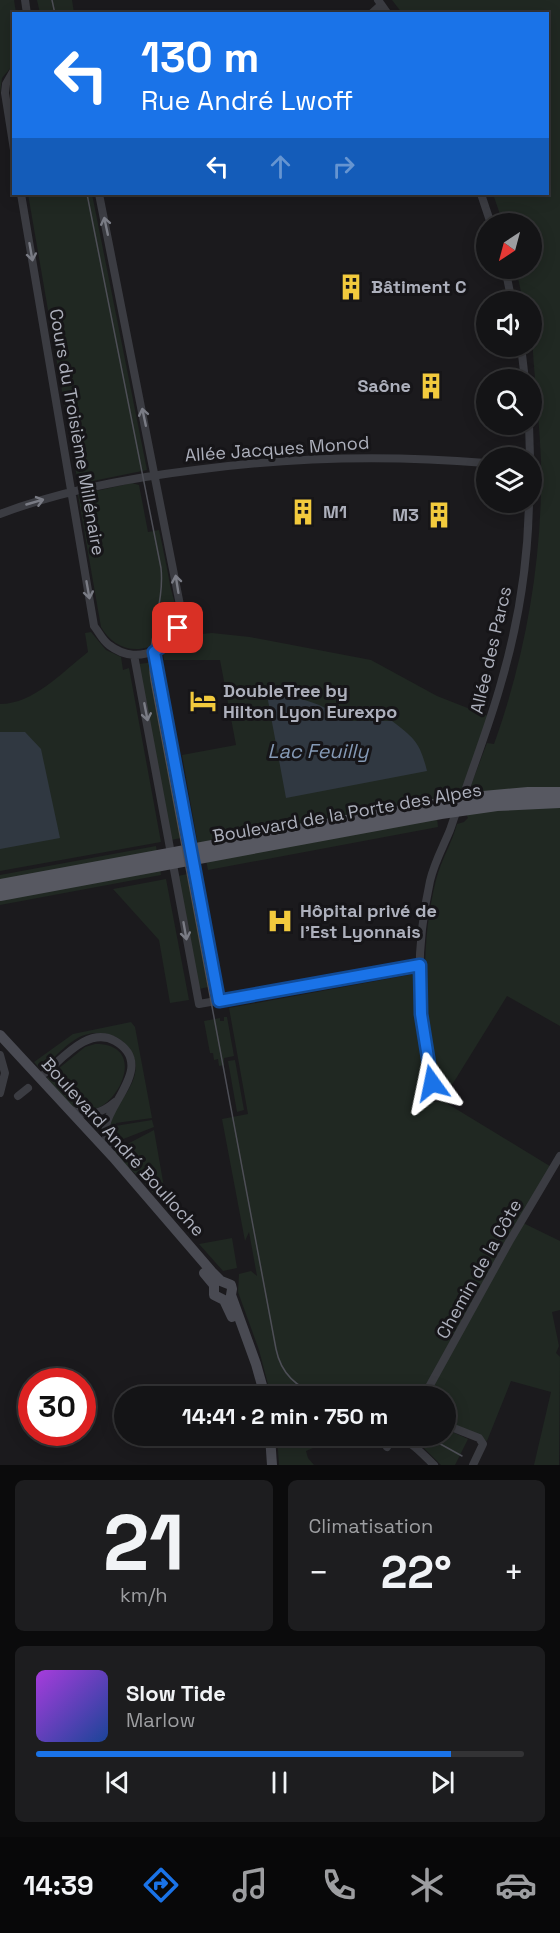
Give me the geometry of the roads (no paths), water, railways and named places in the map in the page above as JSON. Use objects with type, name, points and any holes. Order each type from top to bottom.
[{"type":"main road","name":"Boulevard de la Porte des Alpes","points":[[0,895],[192,854],[528,793],[560,793]]},
{"type":"main road","name":"Boulevard de la Porte des Alpes","points":[[459,806],[560,802]]},
{"type":"main road","name":"Boulevard de la Porte des Alpes","points":[[0,885],[172,858]]},
{"type":"main road","name":"Boulevard André Boulloche","points":[[0,1035],[112,1157],[212,1272],[218,1283],[214,1295],[227,1297]]},
{"type":"main road","name":"Boulevard André Boulloche","points":[[0,1043],[218,1283],[231,1285],[227,1297],[257,1386]]},
{"type":"main road","name":"Boulevard André Boulloche","points":[[227,1297],[256,1364],[262,1386]]},
{"type":"main road","points":[[273,1446],[274,1465]]},
{"type":"street","points":[[12,74],[6,84],[5,93],[12,137]]},
{"type":"street","name":"Cours du Troisième Millénaire","points":[[21,195],[94,626],[110,646],[134,655]]},
{"type":"street","points":[[99,195],[181,610],[178,628],[171,638],[154,652],[134,655],[199,1004],[420,965]]},
{"type":"street","points":[[480,195],[487,213]]},
{"type":"street","name":"Allée Jacques Monod","points":[[0,513],[71,491],[156,475],[242,464],[314,459],[405,457],[476,461]]},
{"type":"street","name":"Allée des Parcs","points":[[446,1092],[437,1089],[432,1083],[421,1014],[420,965],[424,914],[431,878],[492,715],[511,645],[526,554],[528,513]]},
{"type":"street","points":[[154,652],[219,1001]]},
{"type":"street","points":[[45,1073],[89,1039],[103,1036],[116,1041],[124,1049],[130,1059],[130,1075],[106,1126],[106,1138],[112,1157]]},
{"type":"street","points":[[0,1055],[5,1073],[0,1093]]},
{"type":"street","points":[[18,1096],[28,1088]]},
{"type":"street","points":[[65,1108],[81,1114],[95,1114],[107,1108],[122,1094]]},
{"type":"street","name":"Chemin de la Côte","points":[[430,1386],[509,1242],[560,1156]]},
{"type":"street","points":[[456,1429],[479,1438],[483,1444],[473,1465]]},
{"type":"street","points":[[387,1447],[392,1438],[401,1438],[409,1442],[434,1465]]},
{"type":"water","name":"Lac Feuilly","points":[[267,695],[309,701],[328,709],[345,721],[392,721],[419,747],[427,771],[286,798]]},
{"type":"water","points":[[0,732],[25,732],[41,749],[60,838],[0,849]]},
{"type":"tram line","points":[[52,0],[55,12]]},
{"type":"tram line","points":[[87,195],[161,568],[160,596],[151,652],[151,680],[276,1349],[286,1373],[300,1386]]},
{"type":"tram line","points":[[444,1446],[462,1456]]},
{"type":"place","name":"Bâtiment C","points":[[351,287]]},
{"type":"place","name":"Saône","points":[[431,386]]},
{"type":"place","name":"M1","points":[[303,512]]},
{"type":"place","name":"M3","points":[[439,515]]},
{"type":"place","name":"DoubleTree by Hilton Lyon Eurexpo","points":[[203,701]]},
{"type":"place","name":"Hôpital privé de l'Est Lyonnais","points":[[280,921]]}]
